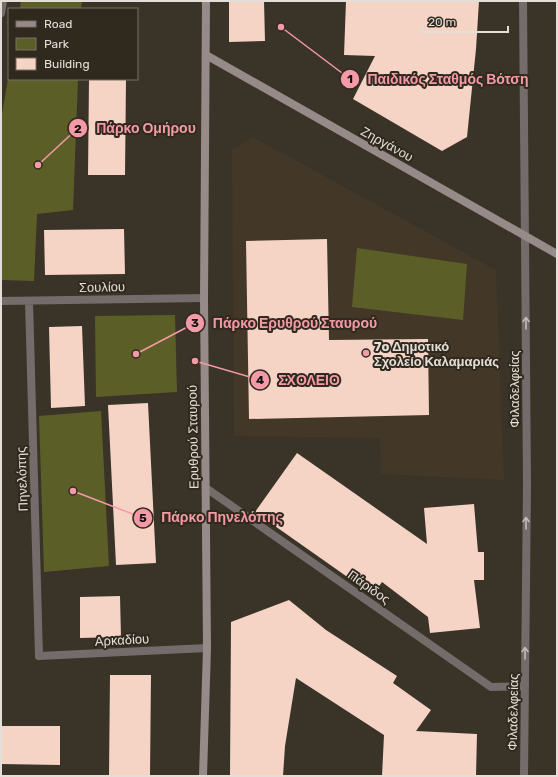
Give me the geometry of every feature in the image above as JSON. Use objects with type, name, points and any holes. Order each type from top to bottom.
[{"type":"street","points":[[1,13],[3,1]]},
{"type":"street","name":"Ερυθρού Σταυρού","points":[[204,776],[206,648],[204,298],[206,1]]},
{"type":"street","name":"Φιλαδελφείας","points":[[523,1],[526,236],[524,776]]},
{"type":"street","name":"Ζηργάνου","points":[[206,55],[557,254]]},
{"type":"street","name":"Σουλίου","points":[[1,301],[204,298]]},
{"type":"street","name":"Πηνελόπης","points":[[29,301],[39,656]]},
{"type":"street","name":"Πάριδος","points":[[206,488],[491,687],[525,686]]},
{"type":"street","name":"Αρκαδίου","points":[[39,656],[206,648]]},
{"type":"shaded area","name":"7o Δημοτικό Σχολείο Καλαμαριάς","points":[[253,137],[496,270],[504,480],[381,474],[380,438],[234,436],[232,150]]},
{"type":"green space","points":[[21,1],[82,1],[81,8],[20,8]]},
{"type":"green space","points":[[8,79],[78,80],[73,210],[37,214],[34,281],[1,280],[1,120]]},
{"type":"green space","points":[[357,248],[467,264],[463,320],[352,307]]},
{"type":"green space","points":[[175,315],[177,392],[96,397],[95,316]]},
{"type":"green space","points":[[101,411],[109,566],[44,572],[39,416]]},
{"type":"building","points":[[229,1],[264,1],[265,41],[229,42]]},
{"type":"building","points":[[346,1],[479,1],[476,49],[467,137],[442,151],[353,99],[375,56],[344,55]]},
{"type":"building","points":[[89,80],[126,80],[125,175],[88,175]]},
{"type":"building","points":[[124,229],[125,274],[45,275],[44,230]]},
{"type":"building","points":[[327,239],[329,340],[428,339],[429,415],[249,419],[246,241]]},
{"type":"building","points":[[82,326],[85,406],[51,408],[49,327]]},
{"type":"building","points":[[148,403],[156,563],[116,565],[108,405]]},
{"type":"building","points":[[297,453],[427,544],[424,508],[474,504],[478,552],[484,552],[484,580],[474,580],[480,628],[430,633],[428,617],[382,582],[373,595],[255,512]]},
{"type":"building","points":[[120,596],[121,637],[80,638],[80,597]]},
{"type":"building","points":[[289,600],[326,630],[397,676],[393,683],[431,710],[416,731],[477,734],[476,776],[382,776],[384,735],[296,678],[285,746],[283,776],[230,776],[231,622]]},
{"type":"building","points":[[110,675],[151,675],[150,776],[109,776]]},
{"type":"building","points":[[1,726],[60,726],[60,765],[1,764]]},
{"type":"place","name":"Παιδικός Σταθμός Βότση","points":[[281,27]]},
{"type":"place","name":"Πάρκο Ομήρου","points":[[38,165]]},
{"type":"place","name":"7o Δημοτικό Σχολείο Καλαμαριάς","points":[[366,353]]},
{"type":"place","name":"Πάρκο Ερυθρού Σταυρού","points":[[136,354]]},
{"type":"place","name":"ΣΧΟΛΕΙΟ","points":[[195,361]]},
{"type":"place","name":"Πάρκο Πηνελόπης","points":[[73,491]]}]
